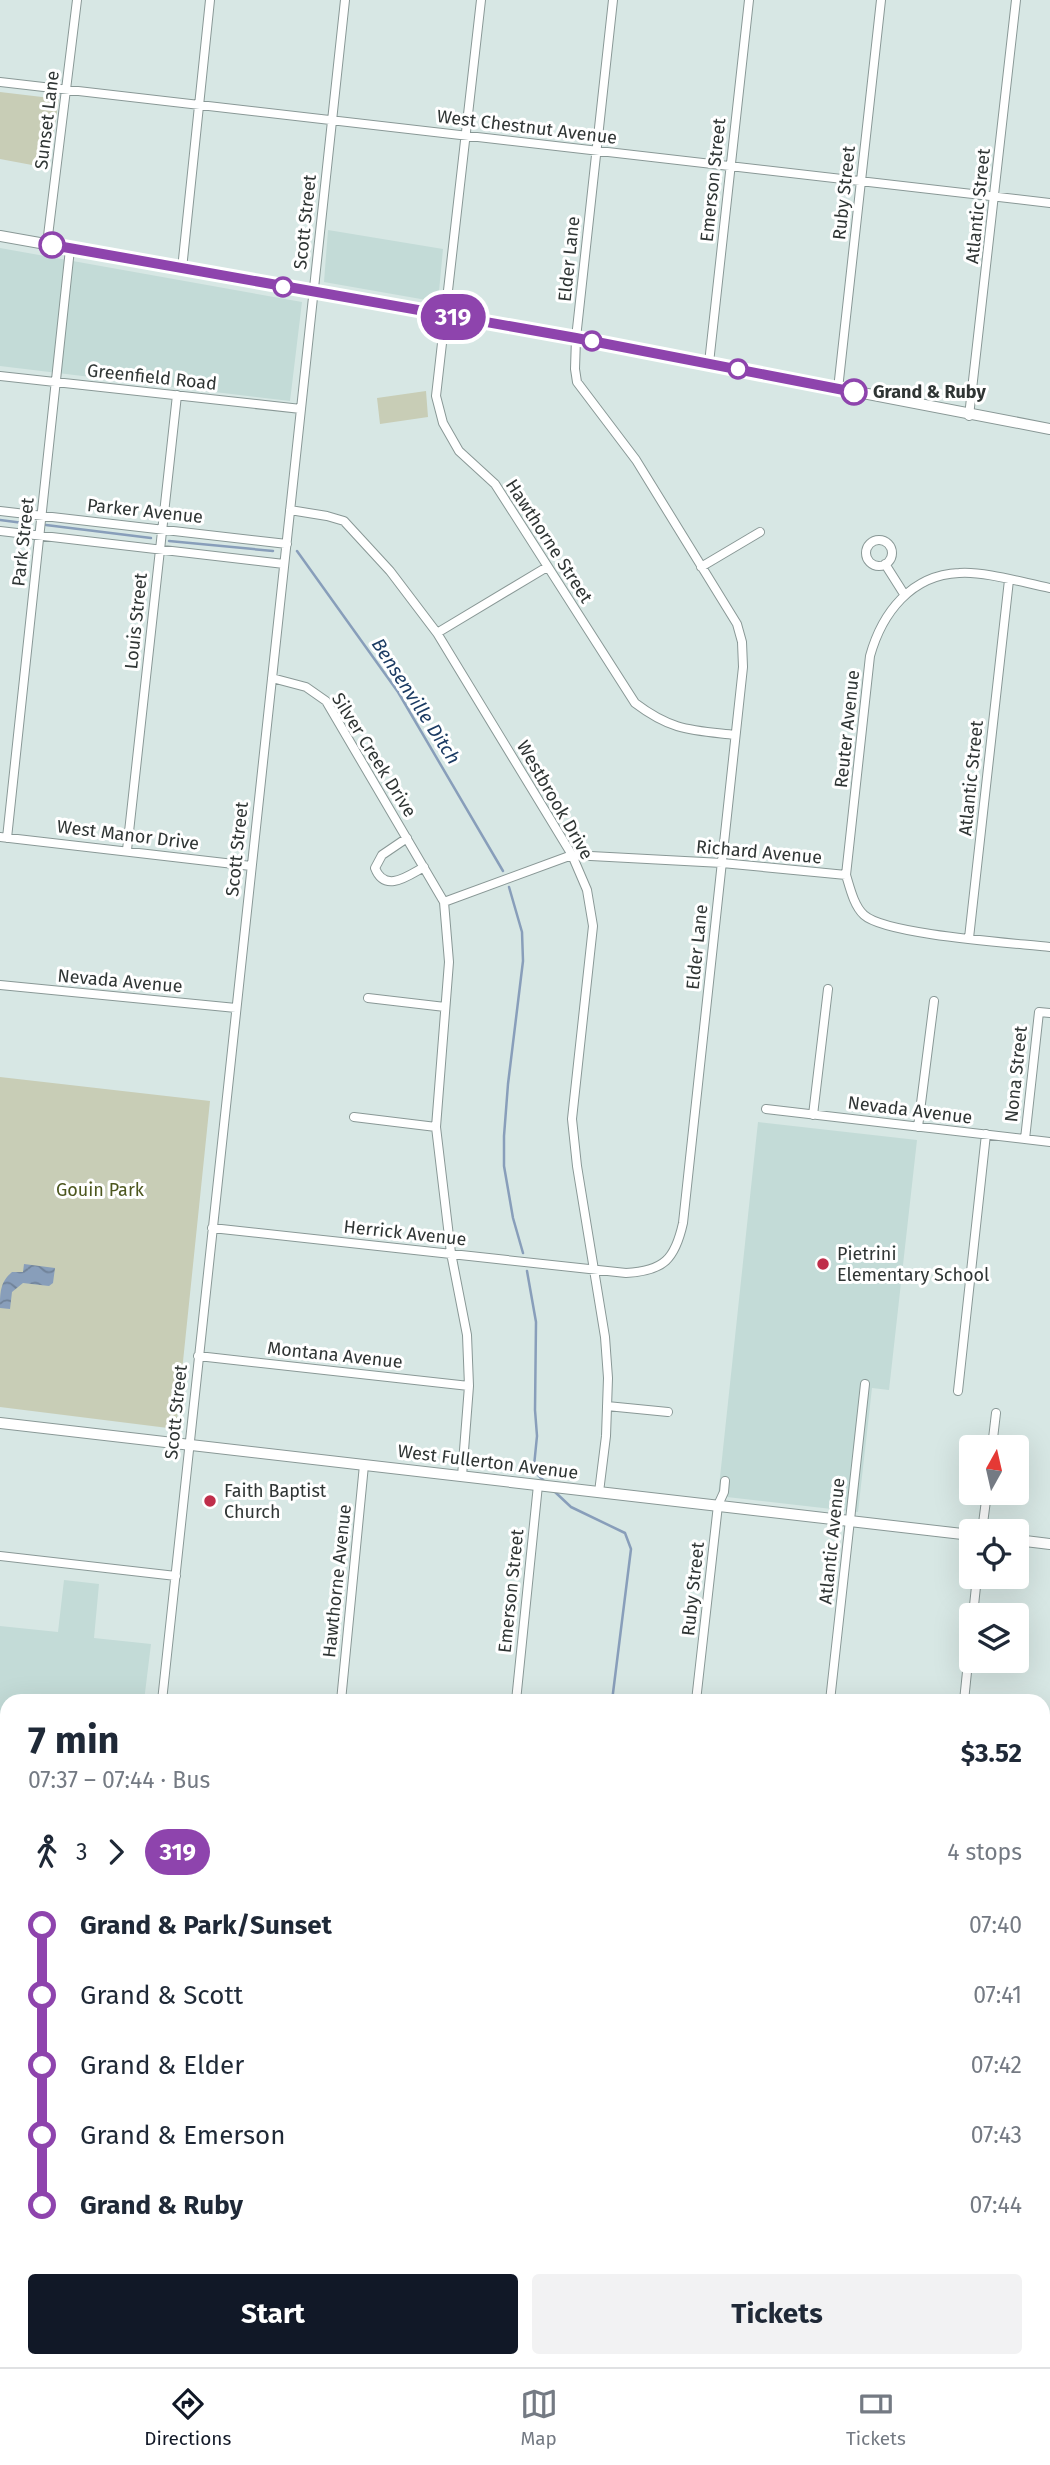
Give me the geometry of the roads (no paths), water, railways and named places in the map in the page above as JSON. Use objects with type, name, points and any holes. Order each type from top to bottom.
[{"type":"main road","points":[[0,236],[576,338],[969,416],[1050,429]]},
{"type":"main road","name":"West Fullerton Avenue","points":[[0,1423],[959,1534]]},
{"type":"main road","points":[[1029,1541],[1050,1544]]},
{"type":"street","name":"Sunset Lane","points":[[47,244],[77,0]]},
{"type":"street","points":[[183,269],[211,0]]},
{"type":"street","name":"Scott Street","points":[[163,1694],[345,0]]},
{"type":"street","name":"Hawthorne Street","points":[[481,0],[436,396],[443,423],[459,451],[495,484],[635,703],[657,719],[680,728],[735,735]]},
{"type":"street","name":"Elder Lane","points":[[594,1269],[626,1273],[651,1270],[670,1257],[679,1241],[685,1209],[743,667],[742,642],[737,624],[636,460],[577,382],[576,338],[613,0]]},
{"type":"street","name":"Emerson Street","points":[[709,363],[749,0]]},
{"type":"street","name":"Ruby Street","points":[[838,389],[881,0]]},
{"type":"street","name":"Atlantic Street","points":[[969,416],[1016,0]]},
{"type":"street","name":"West Chestnut Avenue","points":[[0,82],[1050,203]]},
{"type":"street","name":"Park Street","points":[[4,837],[70,249]]},
{"type":"street","name":"Greenfield Road","points":[[0,376],[301,409]]},
{"type":"street","name":"Louis Street","points":[[127,850],[177,395]]},
{"type":"street","name":"Westbrook Drive","points":[[290,510],[337,518],[348,525],[390,571],[437,633],[572,855],[587,890],[593,926],[572,1119],[605,1337],[606,1436],[599,1492]]},
{"type":"street","name":"Parker Avenue","points":[[0,511],[286,544]]},
{"type":"street","name":"Parker Avenue","points":[[0,531],[284,564]]},
{"type":"street","points":[[701,567],[760,532]]},
{"type":"street","points":[[886,564],[904,594],[940,575],[961,572],[1050,588]]},
{"type":"street","points":[[437,633],[547,566]]},
{"type":"street","name":"Atlantic Street","points":[[969,938],[1009,580]]},
{"type":"street","name":"Reuter Avenue","points":[[846,876],[870,656],[876,634],[887,613],[904,594]]},
{"type":"street","name":"Silver Creek Drive","points":[[272,678],[306,687],[326,701],[444,902],[449,945],[436,1127],[451,1253],[467,1335],[469,1386],[462,1476]]},
{"type":"street","name":"West Manor Drive","points":[[4,837],[251,866]]},
{"type":"street","name":"Silver Creek Drive","points":[[407,838],[379,858],[375,869],[378,875],[388,882],[396,882],[424,867]]},
{"type":"street","name":"Richard Avenue","points":[[444,902],[572,855],[722,863],[846,876],[854,899],[864,915],[894,928],[1050,947]]},
{"type":"street","name":"Nevada Avenue","points":[[0,985],[236,1007]]},
{"type":"street","points":[[813,1115],[828,989]]},
{"type":"street","points":[[368,998],[445,1007]]},
{"type":"street","points":[[918,1127],[934,1001]]},
{"type":"street","name":"Nona Street","points":[[1025,1139],[1039,1012],[1050,1013]]},
{"type":"street","name":"Nevada Avenue","points":[[766,1109],[1050,1142]]},
{"type":"street","points":[[354,1117],[436,1127]]},
{"type":"street","name":"Nona Street","points":[[958,1391],[986,1134]]},
{"type":"street","name":"Herrick Avenue","points":[[212,1228],[594,1269]]},
{"type":"street","name":"Montana Avenue","points":[[198,1356],[469,1386]]},
{"type":"street","name":"Atlantic Avenue","points":[[831,1694],[865,1384]]},
{"type":"street","points":[[607,1406],[668,1412]]},
{"type":"street","points":[[993,1435],[996,1413]]},
{"type":"street","name":"Hawthorne Avenue","points":[[342,1694],[364,1465]]},
{"type":"street","name":"Ruby Street","points":[[697,1694],[718,1505],[724,1492],[725,1481]]},
{"type":"street","name":"Emerson Street","points":[[517,1694],[539,1485]]},
{"type":"street","points":[[0,1556],[176,1576]]},
{"type":"street","points":[[965,1694],[967,1673]]},
{"type":"water","points":[[24,1264],[55,1268],[53,1283],[49,1286],[23,1283],[12,1292],[10,1309],[0,1308],[5,1280],[12,1272],[23,1272]]},
{"type":"waterway","name":"Bensenville Ditch","points":[[0,520],[31,524]]},
{"type":"waterway","name":"Bensenville Ditch","points":[[46,525],[151,538]]},
{"type":"waterway","name":"Bensenville Ditch","points":[[169,541],[273,551]]},
{"type":"waterway","name":"Bensenville Ditch","points":[[297,551],[398,692],[503,871]]},
{"type":"waterway","name":"Bensenville Ditch","points":[[509,887],[522,932],[523,961],[508,1084],[504,1166],[513,1218],[523,1253]]},
{"type":"waterway","points":[[527,1271],[536,1322],[537,1436],[534,1466],[546,1483]]},
{"type":"waterway","points":[[555,1492],[571,1507],[625,1533],[631,1549],[613,1694]]},
{"type":"place","name":"Grand & Ruby","points":[[854,392]]},
{"type":"place","name":"Pietrini Elementary School","points":[[823,1264]]},
{"type":"place","name":"Faith Baptist Church","points":[[210,1501]]},
{"type":"park label","name":"Gouin Park","points":[[100,1190]]}]
